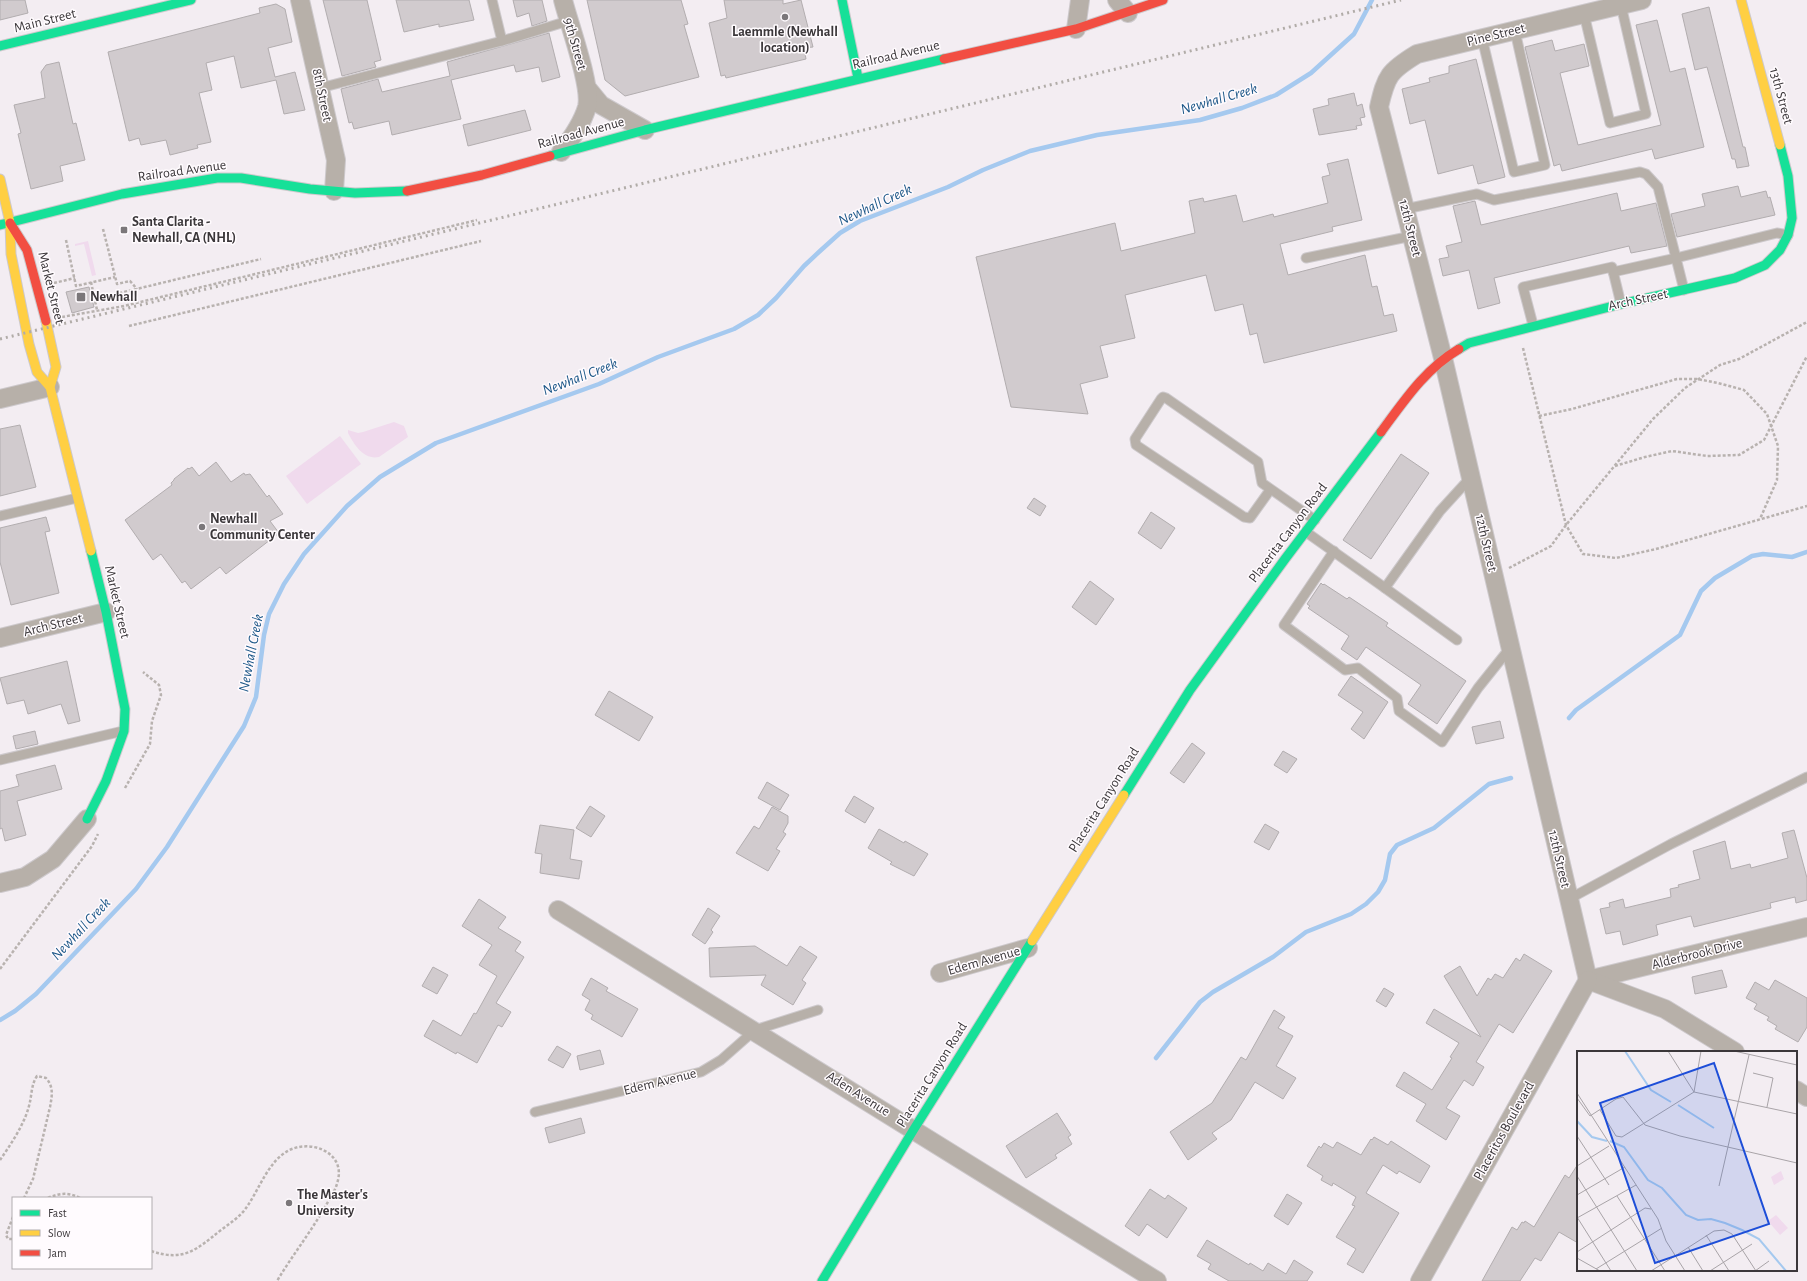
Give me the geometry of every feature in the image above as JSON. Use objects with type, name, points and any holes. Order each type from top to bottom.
[{"type":"street","name":"Main Street","points":[[0,46],[191,0]]},
{"type":"street","name":"8th Street","points":[[300,0],[336,160],[334,191]]},
{"type":"street","name":"9th Street","points":[[561,152],[580,126],[588,106],[587,88],[563,0]]},
{"type":"street","points":[[842,0],[858,78]]},
{"type":"street","points":[[1076,29],[1080,0]]},
{"type":"street","name":"Railroad Avenue","points":[[0,225],[122,194],[186,182],[217,178],[241,178],[334,191],[371,193],[405,191],[482,175],[645,130],[858,78],[1076,29],[1122,6],[1163,0]]},
{"type":"street","name":"Pine Street","points":[[1379,107],[1385,81],[1397,66],[1417,54],[1642,0]]},
{"type":"street","name":"13th Street","points":[[1741,0],[1788,176],[1791,200]]},
{"type":"street","name":"9th Street","points":[[587,88],[601,105],[645,130]]},
{"type":"street","name":"12th Street","points":[[1379,107],[1443,358],[1588,980]]},
{"type":"street","name":"Market Street","points":[[0,179],[10,223],[11,254],[29,344],[37,372],[50,387],[106,612],[125,708],[124,731],[106,781],[87,820]]},
{"type":"street","name":"Arch Street","points":[[1443,358],[1469,343],[1533,325],[1735,278],[1765,265],[1780,250],[1788,235],[1792,218],[1791,200]]},
{"type":"street","name":"Market Street","points":[[10,223],[27,250],[47,327],[56,367],[50,387]]},
{"type":"street","name":"Placerita Canyon Road","points":[[822,1281],[914,1129],[1190,690],[1420,380],[1443,358]]},
{"type":"street","points":[[0,399],[50,387]]},
{"type":"street","name":"Arch Street","points":[[0,638],[106,612]]},
{"type":"street","points":[[0,883],[25,877],[53,859],[87,820]]},
{"type":"street","name":"Aden Avenue","points":[[558,910],[755,1030],[1157,1281]]},
{"type":"street","name":"Alderbrook Drive","points":[[1588,980],[1807,927]]},
{"type":"street","name":"Edem Avenue","points":[[940,973],[1028,948]]},
{"type":"street","points":[[1588,980],[1665,1009],[1733,1051]]},
{"type":"street","name":"Placeritos Boulevard","points":[[1420,1281],[1588,980]]},
{"type":"street","points":[[1797,1091],[1807,1097]]},
{"type":"lane","points":[[492,0],[502,41]]},
{"type":"lane","points":[[1584,14],[1610,123],[1646,114],[1621,5]]},
{"type":"lane","points":[[320,88],[502,41],[568,21]]},
{"type":"lane","points":[[1482,38],[1514,172],[1545,165],[1515,31]]},
{"type":"lane","points":[[1405,210],[1477,194],[1494,200],[1640,172],[1651,178],[1658,187],[1684,290]]},
{"type":"lane","points":[[1614,272],[1707,251],[1777,233],[1788,235]]},
{"type":"lane","points":[[1306,258],[1412,236]]},
{"type":"lane","points":[[1533,325],[1523,287],[1612,266],[1621,304]]},
{"type":"lane","points":[[1270,490],[1250,518],[1244,517],[1136,445],[1135,439],[1161,399],[1163,397],[1166,398],[1258,462],[1262,483],[1315,520]]},
{"type":"lane","points":[[1385,588],[1440,511],[1470,477]]},
{"type":"lane","points":[[0,516],[78,498]]},
{"type":"lane","points":[[1306,532],[1456,640]]},
{"type":"lane","points":[[1334,551],[1284,625],[1345,670],[1358,668],[1398,698],[1399,710],[1442,742],[1478,688],[1510,648]]},
{"type":"lane","points":[[0,760],[124,731]]},
{"type":"lane","points":[[1569,899],[1671,844],[1807,777]]},
{"type":"lane","name":"Edem Avenue","points":[[535,1112],[701,1072],[721,1060],[755,1030],[818,1010]]},
{"type":"path","points":[[61,317],[124,306],[476,220]]},
{"type":"path","points":[[104,229],[117,284],[130,281],[137,289]]},
{"type":"path","points":[[66,240],[76,286],[115,277]]},
{"type":"path","points":[[129,326],[481,241]]},
{"type":"path","points":[[95,299],[261,259]]},
{"type":"path","points":[[52,284],[75,278]]},
{"type":"path","points":[[91,282],[97,310]]},
{"type":"path","points":[[1493,573],[1510,568],[1551,546],[1566,525],[1652,419],[1685,388],[1720,365],[1739,359],[1807,322]]},
{"type":"path","points":[[1518,329],[1566,525],[1583,554],[1616,558],[1656,549],[1807,506]]},
{"type":"path","points":[[1614,466],[1672,451],[1707,456],[1740,455],[1764,440],[1807,356]]},
{"type":"path","points":[[1539,416],[1572,409],[1677,379],[1697,379],[1744,390],[1767,414],[1778,446],[1777,480],[1759,520]]},
{"type":"path","points":[[143,672],[159,685],[161,695],[152,721]]},
{"type":"path","points":[[0,1160],[25,1117],[30,1105],[33,1081],[37,1076],[46,1078],[51,1083],[52,1095],[50,1107],[33,1178],[24,1197]]},
{"type":"path","points":[[152,1251],[170,1256],[178,1256],[188,1254],[198,1248],[245,1209],[263,1179],[285,1153],[293,1148],[318,1147],[328,1151],[336,1161],[339,1169],[335,1190],[315,1225],[277,1281]]},
{"type":"path","points":[[50,1197],[66,1193],[77,1197]]},
{"type":"path","points":[[12,1220],[6,1235],[8,1239],[12,1239]]},
{"type":"shaded area","points":[[88,241],[96,275],[92,276],[84,244],[75,246],[75,244]]},
{"type":"shaded area","points":[[394,422],[404,426],[408,437],[379,457],[369,456],[360,451],[348,433],[348,430],[358,433]]},
{"type":"shaded area","points":[[340,436],[361,464],[307,504],[286,476]]},
{"type":"building","points":[[0,0],[25,0],[28,13],[0,20]]},
{"type":"building","points":[[323,0],[367,0],[381,60],[374,62],[376,67],[342,76]]},
{"type":"building","points":[[396,0],[469,0],[474,20],[439,27],[439,24],[404,32]]},
{"type":"building","points":[[513,0],[542,0],[547,21],[532,26],[529,13],[517,17]]},
{"type":"building","points":[[587,0],[681,0],[688,24],[684,25],[699,77],[625,96],[605,80]]},
{"type":"building","points":[[724,0],[783,0],[783,4],[801,0],[813,47],[804,48],[806,59],[726,78],[725,75],[721,76],[709,23],[727,18]]},
{"type":"building","points":[[276,4],[285,9],[292,42],[268,48],[275,77],[295,72],[305,110],[284,114],[276,80],[241,88],[234,56],[206,63],[212,90],[199,93],[211,142],[197,145],[198,148],[170,155],[166,140],[141,145],[139,138],[129,141],[108,52],[260,13],[259,8]]},
{"type":"building","points":[[1709,7],[1749,166],[1737,168],[1735,159],[1732,159],[1707,67],[1695,70],[1682,14]]},
{"type":"building","points":[[1657,20],[1670,72],[1685,68],[1704,147],[1655,159],[1652,149],[1562,171],[1560,164],[1554,166],[1525,47],[1552,40],[1555,51],[1584,44],[1589,66],[1560,73],[1578,145],[1661,125],[1636,25]]},
{"type":"building","points":[[549,33],[560,77],[542,82],[539,67],[516,72],[514,65],[451,80],[461,119],[392,135],[389,121],[354,129],[352,122],[349,123],[341,89],[378,79],[382,92],[450,76],[447,62]]},
{"type":"building","points":[[1476,59],[1505,177],[1478,184],[1473,165],[1438,174],[1425,120],[1410,124],[1402,89],[1430,82],[1429,78],[1449,73],[1449,66]]},
{"type":"building","points":[[59,62],[73,124],[76,123],[85,160],[60,166],[63,181],[31,189],[18,134],[21,133],[14,105],[45,98],[41,72],[46,65]]},
{"type":"building","points":[[1354,93],[1357,106],[1362,104],[1365,117],[1360,118],[1362,125],[1356,126],[1357,129],[1319,135],[1313,109],[1329,105],[1328,99]]},
{"type":"building","points":[[525,110],[531,130],[468,146],[463,125]]},
{"type":"building","points":[[1348,159],[1362,220],[1332,227],[1333,231],[1280,244],[1288,275],[1365,255],[1372,287],[1377,286],[1384,316],[1393,314],[1397,331],[1264,363],[1257,333],[1250,335],[1243,304],[1215,311],[1206,275],[1125,295],[1135,338],[1100,346],[1108,377],[1080,384],[1088,414],[1011,407],[976,257],[1115,223],[1121,251],[1195,233],[1189,201],[1203,198],[1204,202],[1236,195],[1243,222],[1273,214],[1274,217],[1328,203],[1322,177],[1330,175],[1327,164]]},
{"type":"building","points":[[1738,186],[1741,197],[1766,191],[1768,198],[1770,197],[1775,215],[1677,237],[1671,214],[1705,206],[1702,194]]},
{"type":"building","points":[[1617,193],[1621,211],[1656,203],[1667,246],[1631,253],[1629,246],[1494,278],[1500,303],[1478,309],[1469,270],[1443,276],[1439,259],[1449,257],[1446,246],[1462,242],[1453,206],[1475,201],[1481,225]]},
{"type":"building","points":[[89,287],[94,307],[72,313],[66,292]]},
{"type":"building","points":[[20,425],[36,487],[0,496],[0,429]]},
{"type":"building","points":[[1401,454],[1429,473],[1371,559],[1343,540]]},
{"type":"building","name":"Newhall Community Center","points":[[216,462],[231,482],[244,473],[245,475],[250,474],[267,497],[269,495],[283,514],[270,521],[279,533],[226,574],[220,567],[191,589],[185,581],[182,583],[161,554],[153,560],[125,520],[172,485],[171,483],[174,479],[188,468],[189,469],[192,467],[199,476]]},
{"type":"building","points":[[1034,498],[1046,506],[1040,516],[1027,508]]},
{"type":"building","points":[[1151,512],[1175,528],[1161,549],[1138,533]]},
{"type":"building","points":[[46,517],[50,531],[45,532],[59,593],[11,605],[0,562],[0,528]]},
{"type":"building","points":[[1090,581],[1114,599],[1096,625],[1072,607]]},
{"type":"building","points":[[1321,583],[1347,599],[1349,597],[1388,623],[1386,626],[1466,681],[1437,724],[1408,704],[1421,685],[1366,647],[1357,660],[1341,649],[1349,636],[1308,608],[1310,606],[1307,604]]},
{"type":"building","points":[[67,661],[80,721],[68,724],[61,704],[28,714],[24,700],[7,704],[0,678]]},
{"type":"building","points":[[1351,676],[1388,702],[1364,739],[1351,729],[1363,712],[1338,695]]},
{"type":"building","points":[[609,691],[653,717],[639,741],[595,715]]},
{"type":"building","points":[[1500,721],[1504,738],[1476,744],[1472,727]]},
{"type":"building","points":[[35,731],[38,744],[16,749],[13,736]]},
{"type":"building","points":[[1192,743],[1205,753],[1184,783],[1170,773]]},
{"type":"building","points":[[1283,751],[1297,759],[1287,773],[1274,765]]},
{"type":"building","points":[[55,765],[62,789],[17,801],[26,835],[5,841],[2,828],[0,829],[0,791],[19,786],[16,775]]},
{"type":"building","points":[[767,782],[789,795],[780,810],[758,798]]},
{"type":"building","points":[[854,796],[874,808],[865,823],[845,811]]},
{"type":"building","points":[[590,806],[605,816],[591,837],[576,828]]},
{"type":"building","points":[[772,807],[788,816],[788,823],[783,832],[786,834],[776,849],[780,851],[768,871],[736,853],[754,826],[759,829]]},
{"type":"building","points":[[1265,824],[1279,832],[1269,850],[1254,842]]},
{"type":"building","points":[[540,825],[574,830],[570,859],[582,861],[579,879],[540,873],[542,854],[535,853]]},
{"type":"building","points":[[879,829],[928,854],[914,876],[890,864],[892,862],[868,848]]},
{"type":"building","points":[[1794,830],[1807,878],[1807,900],[1796,903],[1795,897],[1770,903],[1771,908],[1694,927],[1691,916],[1656,925],[1658,935],[1623,945],[1620,931],[1606,934],[1600,909],[1610,907],[1609,903],[1623,899],[1625,908],[1671,897],[1670,889],[1679,887],[1678,885],[1700,879],[1693,851],[1725,841],[1731,869],[1750,864],[1751,868],[1788,858],[1782,833]]},
{"type":"building","points":[[479,899],[506,917],[498,928],[521,942],[515,951],[524,957],[496,1003],[511,1012],[502,1027],[498,1025],[477,1063],[457,1052],[456,1054],[424,1036],[433,1020],[461,1036],[474,1013],[476,1014],[497,976],[479,965],[492,945],[462,926]]},
{"type":"building","points":[[708,908],[720,916],[711,930],[713,932],[705,944],[692,935]]},
{"type":"building","points":[[755,946],[787,966],[800,946],[817,957],[802,980],[806,983],[793,1005],[761,985],[766,975],[710,977],[709,948]]},
{"type":"building","points":[[1524,954],[1552,971],[1513,1033],[1499,1024],[1476,1062],[1484,1067],[1473,1086],[1464,1080],[1446,1108],[1460,1116],[1446,1140],[1416,1121],[1426,1104],[1396,1086],[1404,1072],[1432,1090],[1452,1058],[1450,1057],[1459,1043],[1426,1023],[1434,1009],[1481,1037],[1444,976],[1460,966],[1477,996],[1488,978],[1491,980],[1495,974],[1503,978],[1516,958],[1520,961]]},
{"type":"building","points":[[433,967],[448,975],[437,994],[422,986]]},
{"type":"building","points":[[1722,970],[1727,987],[1695,994],[1692,977]]},
{"type":"building","points":[[591,978],[608,988],[606,991],[638,1009],[622,1037],[591,1019],[593,1015],[585,1010],[590,1000],[582,995]]},
{"type":"building","points":[[1775,980],[1807,998],[1807,1027],[1798,1042],[1775,1029],[1777,1026],[1767,1020],[1769,1017],[1754,1009],[1757,1004],[1746,998],[1755,982],[1769,990]]},
{"type":"building","points":[[1384,988],[1394,994],[1386,1007],[1376,1001]]},
{"type":"building","points":[[1274,1010],[1285,1017],[1278,1028],[1293,1036],[1276,1066],[1296,1078],[1283,1099],[1255,1082],[1231,1120],[1212,1133],[1217,1139],[1188,1160],[1170,1132],[1212,1103],[1241,1057],[1246,1060]]},
{"type":"building","points":[[557,1046],[571,1054],[563,1068],[548,1060]]},
{"type":"building","points":[[600,1050],[604,1064],[580,1070],[577,1056]]},
{"type":"building","points":[[1057,1113],[1071,1135],[1068,1137],[1072,1144],[1055,1155],[1057,1158],[1026,1178],[1006,1146]]},
{"type":"building","points":[[581,1118],[585,1133],[549,1143],[545,1128]]},
{"type":"building","points":[[1374,1137],[1388,1145],[1391,1141],[1430,1166],[1420,1183],[1399,1171],[1397,1174],[1383,1165],[1366,1193],[1399,1213],[1363,1273],[1347,1264],[1356,1249],[1336,1237],[1355,1206],[1352,1205],[1356,1197],[1333,1183],[1332,1186],[1321,1180],[1323,1176],[1307,1166],[1319,1146],[1321,1148],[1324,1143],[1333,1148],[1337,1142],[1361,1155],[1371,1139],[1372,1140]]},
{"type":"building","points":[[1577,1166],[1577,1242],[1559,1232],[1541,1261],[1535,1258],[1520,1281],[1482,1281],[1512,1227],[1517,1230],[1522,1222],[1524,1223],[1525,1221],[1534,1227],[1565,1175],[1569,1178]]},
{"type":"building","points":[[1150,1189],[1165,1199],[1168,1195],[1187,1208],[1167,1238],[1147,1224],[1139,1236],[1125,1226]]},
{"type":"building","points":[[1287,1194],[1302,1203],[1288,1225],[1274,1216]]},
{"type":"building","points":[[1207,1240],[1249,1265],[1250,1263],[1263,1271],[1268,1263],[1286,1274],[1294,1260],[1313,1272],[1307,1281],[1229,1281],[1208,1269],[1211,1264],[1197,1256]]},
{"type":"waterway","name":"Newhall Creek","points":[[0,1020],[15,1011],[36,994],[136,889],[167,847],[244,726],[256,697],[264,635],[269,614],[284,584],[304,554],[347,506],[380,477],[436,443],[599,384],[658,357],[734,329],[758,315],[820,251],[840,233],[860,221],[948,187],[983,170],[1030,151],[1097,135],[1200,120],[1242,108],[1276,95],[1311,73],[1354,34],[1372,0]]},
{"type":"waterway","points":[[1569,718],[1576,710],[1680,635],[1701,591],[1715,578],[1752,556],[1763,554],[1792,557],[1807,552]]},
{"type":"waterway","points":[[1156,1058],[1200,1002],[1213,992],[1273,957],[1306,932],[1351,914],[1366,904],[1378,892],[1385,880],[1390,854],[1397,845],[1434,828],[1489,784],[1511,778]]},
{"type":"railway","points":[[0,339],[1401,0]]},
{"type":"traffic: fast","points":[[0,46],[191,0]]},
{"type":"traffic: fast","points":[[842,0],[858,78]]},
{"type":"traffic: fast","points":[[550,156],[645,130],[944,59]]},
{"type":"traffic: fast","points":[[1459,349],[1469,343],[1621,304],[1735,278],[1765,265],[1780,250],[1788,235],[1792,218],[1788,176],[1780,145]]},
{"type":"traffic: fast","points":[[0,225],[122,194],[217,178],[241,178],[310,189],[355,193],[407,191]]},
{"type":"traffic: fast","points":[[1124,795],[1190,690],[1285,559],[1381,432]]},
{"type":"traffic: fast","points":[[87,819],[106,781],[124,731],[125,709],[106,612],[91,551]]},
{"type":"traffic: fast","points":[[822,1281],[914,1129],[1032,941]]},
{"type":"traffic: slow","points":[[1741,0],[1780,145]]},
{"type":"traffic: slow","points":[[0,179],[10,223],[11,254],[29,344],[37,372],[50,387]]},
{"type":"traffic: slow","points":[[46,321],[56,367],[50,387],[91,551]]},
{"type":"traffic: slow","points":[[1032,941],[1124,795]]},
{"type":"traffic: jam","points":[[944,59],[1076,29],[1163,0]]},
{"type":"traffic: jam","points":[[407,191],[482,175],[550,156]]},
{"type":"traffic: jam","points":[[10,223],[27,250],[46,321]]},
{"type":"traffic: jam","points":[[1381,432],[1425,376],[1459,349]]},
{"type":"place","name":"Laemmle (Newhall location)","points":[[785,17]]},
{"type":"place","name":"Santa Clarita - Newhall, CA (NHL)","points":[[124,230]]},
{"type":"place","name":"Newhall","points":[[81,297]]},
{"type":"place","name":"Newhall Community Center","points":[[202,527]]},
{"type":"place","name":"The Master's University","points":[[289,1203]]}]
